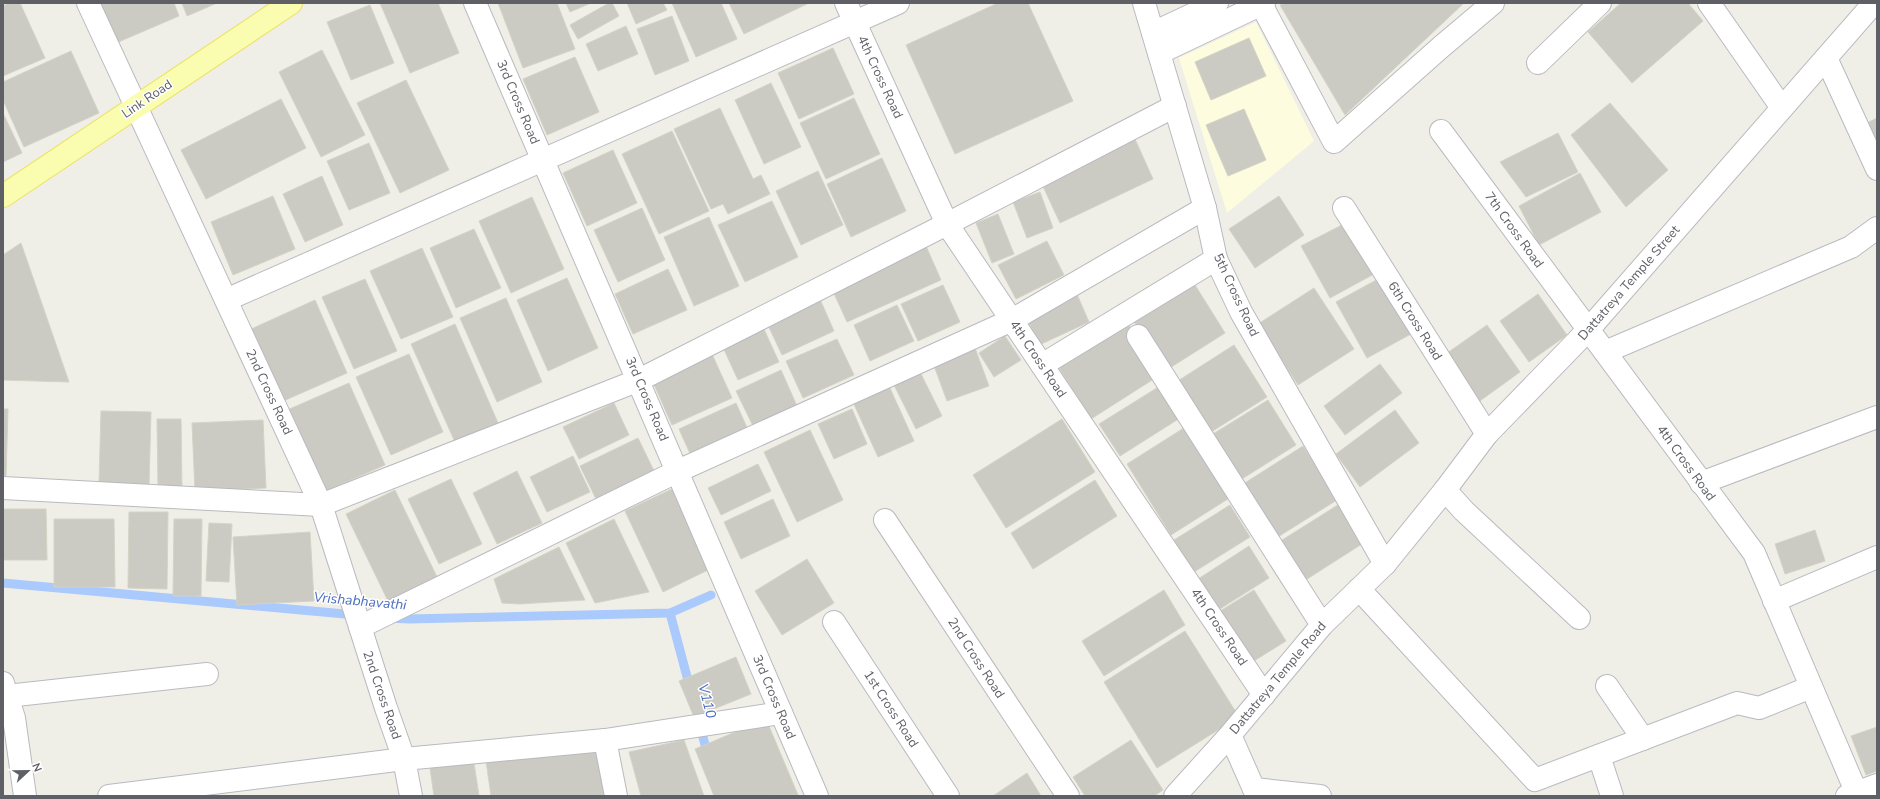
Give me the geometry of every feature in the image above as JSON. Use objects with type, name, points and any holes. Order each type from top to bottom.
[{"type":"main road","name":"Link Road","points":[[3,196],[291,3]]},
{"type":"street","name":"2nd Cross Road","points":[[88,3],[321,505],[386,708],[404,759],[411,796]]},
{"type":"street","name":"3rd Cross Road","points":[[475,3],[639,380],[817,796]]},
{"type":"street","name":"4th Cross Road","points":[[846,3],[947,224],[1264,695]]},
{"type":"street","points":[[226,300],[898,3]]},
{"type":"street","name":"5th Cross Road","points":[[1144,3],[1205,208],[1216,258],[1241,312],[1385,564]]},
{"type":"street","points":[[1156,43],[1217,3]]},
{"type":"street","points":[[1156,43],[1262,4],[1334,142],[1435,52],[1493,3]]},
{"type":"street","points":[[1538,63],[1600,3]]},
{"type":"street","points":[[1709,3],[1782,108]]},
{"type":"street","name":"Dattatreya Temple Street","points":[[1385,564],[1445,490],[1487,434],[1588,330],[1874,3]]},
{"type":"street","points":[[1826,58],[1877,169]]},
{"type":"street","points":[[3,488],[321,505],[639,380],[947,224],[1175,106]]},
{"type":"street","name":"7th Cross Road","points":[[1441,131],[1588,330]]},
{"type":"street","points":[[361,626],[678,471],[1012,320],[1205,208]]},
{"type":"street","name":"6th Cross Road","points":[[1344,208],[1487,434]]},
{"type":"street","points":[[1605,352],[1851,247],[1877,228]]},
{"type":"street","points":[[1042,365],[1216,258]]},
{"type":"street","name":"4th Cross Road","points":[[1588,330],[1754,553],[1811,687],[1854,795]]},
{"type":"street","points":[[1138,336],[1322,625]]},
{"type":"street","points":[[1702,483],[1877,417]]},
{"type":"street","points":[[1445,490],[1464,511],[1578,618]]},
{"type":"street","name":"2nd Cross Road","points":[[885,520],[1068,796]]},
{"type":"street","points":[[1774,601],[1877,557]]},
{"type":"street","name":"Dattatreya Temple Road","points":[[1175,796],[1230,735],[1322,625],[1385,564]]},
{"type":"street","points":[[1359,589],[1535,780],[1737,704],[1759,708],[1811,687]]},
{"type":"street","name":"1st Cross Road","points":[[834,622],[948,796]]},
{"type":"street","points":[[25,796],[8,719],[5,690],[207,674]]},
{"type":"street","points":[[1607,686],[1643,739]]},
{"type":"street","points":[[109,796],[404,759],[605,740],[781,713]]},
{"type":"street","points":[[1230,735],[1255,793],[1320,796]]},
{"type":"street","points":[[605,740],[616,796]]},
{"type":"street","points":[[1599,756],[1612,796]]},
{"type":"street","points":[[1854,795],[1877,785]]},
{"type":"shaded area","points":[[1256,22],[1314,141],[1227,213],[1179,58]]},
{"type":"building","points":[[9,3],[20,3],[45,58],[3,76],[3,6]]},
{"type":"building","points":[[99,3],[174,3],[179,16],[116,43]]},
{"type":"building","points":[[182,3],[217,3],[187,16]]},
{"type":"building","points":[[380,3],[438,3],[459,53],[410,73]]},
{"type":"building","points":[[498,3],[557,3],[575,49],[523,68]]},
{"type":"building","points":[[566,3],[591,3],[570,12]]},
{"type":"building","points":[[609,3],[612,3],[619,16],[578,39],[570,25]]},
{"type":"building","points":[[627,3],[663,3],[667,10],[636,24]]},
{"type":"building","points":[[672,3],[721,3],[737,39],[696,57]]},
{"type":"building","points":[[729,3],[809,3],[744,34]]},
{"type":"building","points":[[998,3],[1028,3],[1073,101],[955,154],[906,45]]},
{"type":"building","points":[[1286,3],[1464,3],[1345,115],[1280,5]]},
{"type":"building","points":[[1621,3],[1688,3],[1703,21],[1632,83],[1588,32]]},
{"type":"building","points":[[370,5],[394,63],[351,80],[327,22]]},
{"type":"building","points":[[672,16],[689,61],[655,75],[637,29]]},
{"type":"building","points":[[626,26],[638,54],[598,71],[586,44]]},
{"type":"building","points":[[1249,38],[1266,76],[1211,100],[1195,62]]},
{"type":"building","points":[[833,48],[854,94],[799,119],[778,73]]},
{"type":"building","points":[[322,50],[365,135],[321,157],[279,72]]},
{"type":"building","points":[[71,51],[99,113],[24,147],[3,100],[3,82]]},
{"type":"building","points":[[575,57],[599,112],[547,135],[523,79]]},
{"type":"building","points":[[406,80],[449,170],[400,193],[357,103]]},
{"type":"building","points":[[771,83],[801,147],[764,164],[735,100]]},
{"type":"building","points":[[854,98],[880,154],[826,179],[800,123]]},
{"type":"building","points":[[281,99],[306,148],[206,199],[181,150]]},
{"type":"building","points":[[1610,103],[1668,170],[1626,207],[1571,135]]},
{"type":"building","points":[[720,108],[753,179],[761,175],[770,194],[728,214],[723,204],[711,209],[674,129]]},
{"type":"building","points":[[1244,109],[1266,160],[1228,176],[1206,125]]},
{"type":"building","points":[[3,113],[22,153],[3,162]]},
{"type":"building","points":[[1877,118],[1877,145],[1867,123]]},
{"type":"building","points":[[672,131],[709,211],[659,234],[622,154]]},
{"type":"building","points":[[1558,133],[1578,172],[1526,197],[1500,162]]},
{"type":"building","points":[[1134,137],[1153,179],[1060,223],[1041,182]]},
{"type":"building","points":[[369,143],[390,193],[349,210],[327,161]]},
{"type":"building","points":[[613,150],[637,203],[587,226],[563,173]]},
{"type":"building","points":[[882,158],[906,211],[851,237],[827,184]]},
{"type":"building","points":[[818,171],[843,225],[801,245],[776,191]]},
{"type":"building","points":[[1580,173],[1601,212],[1539,245],[1519,206]]},
{"type":"building","points":[[322,176],[343,225],[305,242],[283,194]]},
{"type":"building","points":[[1040,192],[1053,228],[1027,238],[1013,202]]},
{"type":"building","points":[[273,196],[295,249],[233,275],[211,222]]},
{"type":"building","points":[[1279,196],[1304,235],[1255,268],[1229,229]]},
{"type":"building","points":[[532,197],[564,269],[511,293],[479,221]]},
{"type":"building","points":[[772,201],[798,257],[745,282],[718,225]]},
{"type":"building","points":[[642,208],[665,260],[618,282],[594,230]]},
{"type":"building","points":[[998,214],[1014,254],[992,263],[976,223]]},
{"type":"building","points":[[709,217],[739,286],[694,306],[664,237]]},
{"type":"building","points":[[1344,224],[1374,274],[1330,298],[1301,246]]},
{"type":"building","points":[[474,229],[501,288],[456,308],[430,248]]},
{"type":"building","points":[[1047,241],[1064,275],[1016,299],[998,265]]},
{"type":"building","points":[[21,243],[69,382],[3,380],[3,255]]},
{"type":"building","points":[[926,246],[941,280],[847,322],[832,289]]},
{"type":"building","points":[[422,248],[453,317],[401,339],[370,271]]},
{"type":"building","points":[[668,269],[687,310],[633,334],[615,294]]},
{"type":"building","points":[[1190,277],[1225,333],[1165,371],[1130,315]]},
{"type":"building","points":[[567,278],[598,348],[548,371],[517,300]]},
{"type":"building","points":[[1380,278],[1411,334],[1367,358],[1336,302]]},
{"type":"building","points":[[365,279],[397,351],[354,369],[322,297]]},
{"type":"building","points":[[943,285],[960,322],[918,341],[901,304]]},
{"type":"building","points":[[1314,288],[1354,349],[1298,385],[1258,324]]},
{"type":"building","points":[[1076,292],[1089,322],[1039,345],[1026,316]]},
{"type":"building","points":[[1538,294],[1567,335],[1529,362],[1500,321]]},
{"type":"building","points":[[819,297],[834,331],[782,355],[766,321]]},
{"type":"building","points":[[506,298],[542,382],[497,402],[460,318]]},
{"type":"building","points":[[315,300],[347,373],[281,402],[249,330]]},
{"type":"building","points":[[897,305],[914,341],[870,361],[854,325]]},
{"type":"building","points":[[1125,319],[1160,375],[1091,419],[1056,363]]},
{"type":"building","points":[[455,324],[498,423],[455,442],[411,344]]},
{"type":"building","points":[[762,325],[779,362],[738,380],[721,343]]},
{"type":"building","points":[[1487,325],[1520,372],[1477,403],[1443,356]]},
{"type":"building","points":[[1005,336],[1021,360],[994,377],[979,353]]},
{"type":"building","points":[[837,339],[854,375],[803,398],[786,361]]},
{"type":"building","points":[[1234,345],[1267,397],[1203,437],[1170,386]]},
{"type":"building","points":[[975,348],[989,386],[947,401],[933,363]]},
{"type":"building","points":[[711,352],[732,398],[672,425],[652,380]]},
{"type":"building","points":[[409,354],[443,432],[391,455],[356,377]]},
{"type":"building","points":[[1380,364],[1402,393],[1345,435],[1324,406]]},
{"type":"building","points":[[781,370],[797,406],[753,426],[736,391]]},
{"type":"building","points":[[919,370],[942,416],[916,429],[893,383]]},
{"type":"building","points":[[349,383],[385,465],[321,493],[285,411]]},
{"type":"building","points":[[889,386],[914,441],[878,457],[853,402]]},
{"type":"building","points":[[1160,386],[1180,418],[1120,456],[1099,424]]},
{"type":"building","points":[[1268,400],[1296,445],[1234,484],[1205,439]]},
{"type":"building","points":[[614,403],[629,435],[579,459],[563,427]]},
{"type":"building","points":[[736,403],[749,432],[692,458],[679,429]]},
{"type":"building","points":[[3,409],[8,409],[6,476],[3,476]]},
{"type":"building","points":[[852,409],[867,444],[834,459],[818,424]]},
{"type":"building","points":[[1395,410],[1419,443],[1360,487],[1336,454]]},
{"type":"building","points":[[101,411],[151,412],[149,485],[99,483]]},
{"type":"building","points":[[157,419],[181,419],[182,488],[158,488]]},
{"type":"building","points":[[1062,419],[1095,472],[1006,528],[973,475]]},
{"type":"building","points":[[263,420],[266,488],[195,491],[192,423]]},
{"type":"building","points":[[1187,426],[1231,497],[1171,535],[1127,464]]},
{"type":"building","points":[[810,430],[843,500],[797,522],[764,452]]},
{"type":"building","points":[[638,438],[656,475],[598,503],[580,466]]},
{"type":"building","points":[[1303,446],[1337,500],[1273,540],[1240,486]]},
{"type":"building","points":[[573,456],[590,492],[547,512],[530,477]]},
{"type":"building","points":[[758,464],[771,491],[721,515],[708,488]]},
{"type":"building","points":[[517,471],[542,523],[497,544],[473,493]]},
{"type":"building","points":[[451,479],[482,544],[439,564],[408,499]]},
{"type":"building","points":[[1095,480],[1117,516],[1033,569],[1011,533]]},
{"type":"building","points":[[672,489],[710,569],[663,592],[625,511]]},
{"type":"building","points":[[395,490],[437,577],[388,601],[346,514]]},
{"type":"building","points":[[773,499],[790,536],[741,559],[724,522]]},
{"type":"building","points":[[1341,503],[1365,542],[1304,581],[1279,542]]},
{"type":"building","points":[[1230,505],[1250,537],[1194,572],[1174,540]]},
{"type":"building","points":[[3,509],[46,509],[47,560],[3,560]]},
{"type":"building","points":[[129,512],[168,512],[167,589],[128,588]]},
{"type":"building","points":[[54,519],[114,519],[115,587],[54,587]]},
{"type":"building","points":[[174,519],[202,519],[201,596],[173,596]]},
{"type":"building","points":[[614,519],[649,592],[595,603],[566,543]]},
{"type":"building","points":[[209,523],[232,524],[229,582],[206,581]]},
{"type":"building","points":[[1815,530],[1825,561],[1785,574],[1775,544]]},
{"type":"building","points":[[310,532],[314,601],[237,605],[233,537]]},
{"type":"building","points":[[1249,546],[1269,578],[1215,612],[1195,581]]},
{"type":"building","points":[[559,547],[585,600],[519,604],[502,603],[494,579]]},
{"type":"building","points":[[807,559],[834,603],[782,635],[755,591]]},
{"type":"building","points":[[1164,590],[1185,625],[1104,676],[1082,641]]},
{"type":"building","points":[[1254,590],[1286,641],[1249,664],[1217,613]]},
{"type":"building","points":[[1185,631],[1239,717],[1157,768],[1104,682]]},
{"type":"building","points":[[736,657],[751,694],[694,717],[679,681]]},
{"type":"building","points":[[766,719],[798,795],[714,796],[695,749]]},
{"type":"building","points":[[1877,727],[1877,771],[1866,775],[1851,736]]},
{"type":"building","points":[[684,740],[704,796],[641,796],[629,752]]},
{"type":"building","points":[[1131,740],[1163,790],[1154,796],[1085,796],[1073,777]]},
{"type":"building","points":[[603,746],[610,796],[491,796],[486,761]]},
{"type":"building","points":[[474,763],[479,796],[434,796],[430,768]]},
{"type":"building","points":[[1027,773],[1041,796],[993,796]]},
{"type":"waterway","name":"Vrishabhavathi","points":[[3,583],[356,615]]},
{"type":"waterway","name":"Vrishabhavathi","points":[[390,618],[408,619],[670,613],[711,595]]},
{"type":"waterway","name":"V110","points":[[670,613],[690,688]]},
{"type":"waterway","name":"V110","points":[[700,726],[708,756]]}]
